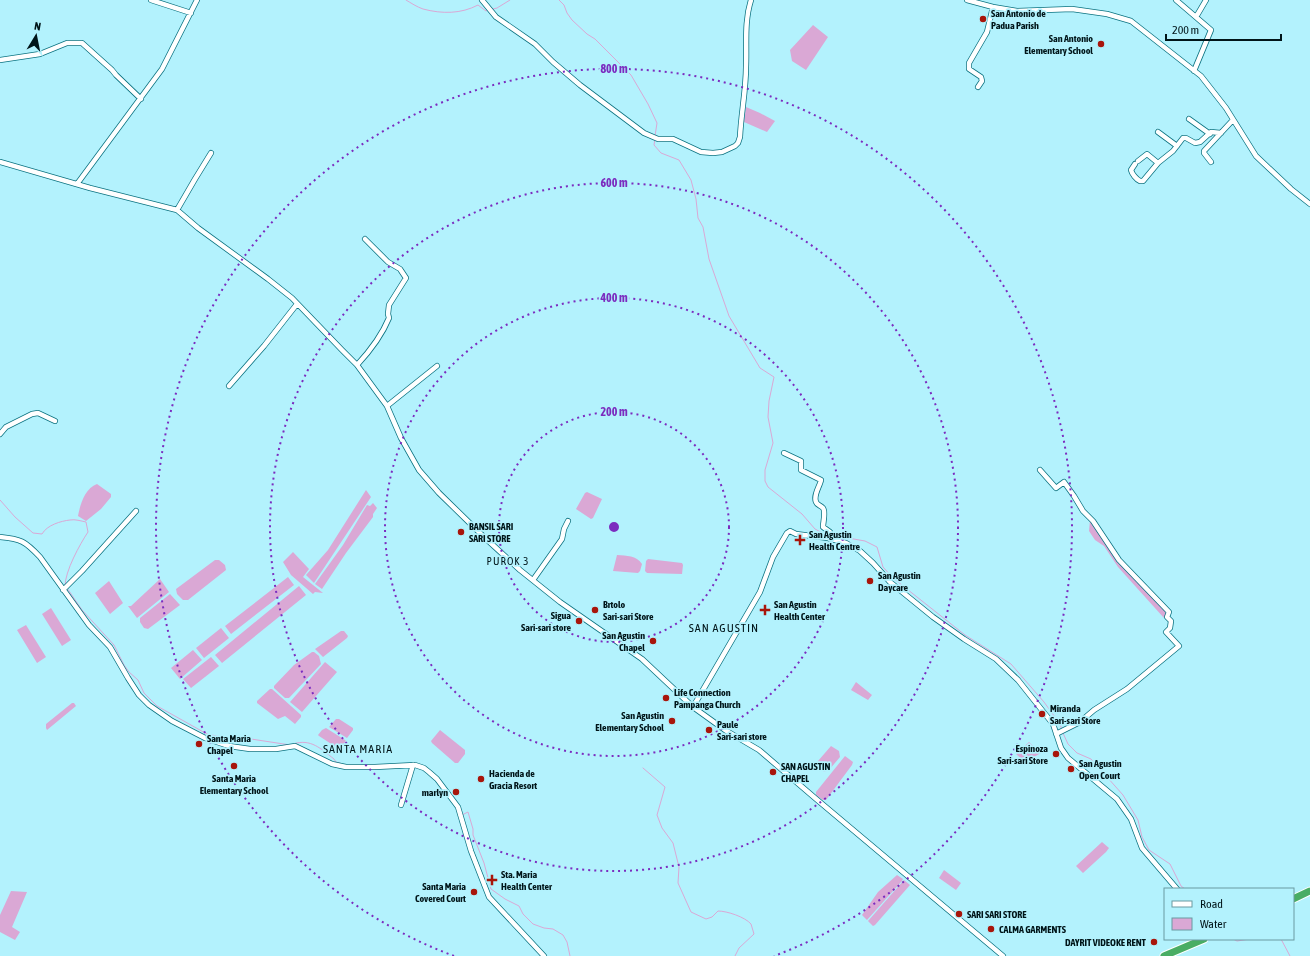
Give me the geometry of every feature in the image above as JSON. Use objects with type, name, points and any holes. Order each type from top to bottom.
[{"type":"highway","points":[[1294,899],[1310,891]]},
{"type":"highway","points":[[1164,956],[1202,940]]},
{"type":"street","points":[[151,0],[191,13]]},
{"type":"street","points":[[77,184],[162,69],[197,0]]},
{"type":"street","points":[[482,0],[496,17],[535,44],[580,85],[644,133],[652,137],[673,139],[701,152],[713,153],[722,152],[735,146],[740,137],[746,68],[746,25],[751,0]]},
{"type":"street","points":[[967,0],[993,7],[1017,11],[1072,9],[1107,14],[1131,21],[1194,70],[1221,102],[1256,156],[1308,203],[1310,197]]},
{"type":"street","points":[[1176,0],[1211,30],[1194,70]]},
{"type":"street","points":[[1196,17],[1206,0]]},
{"type":"street","points":[[978,87],[982,81],[981,77],[969,69],[969,63],[987,32],[993,7]]},
{"type":"street","points":[[0,60],[40,54],[67,43],[82,43],[141,99]]},
{"type":"street","points":[[1189,118],[1210,134]]},
{"type":"street","points":[[1211,162],[1204,154],[1204,151],[1232,120]]},
{"type":"street","points":[[1158,132],[1177,146]]},
{"type":"street","points":[[1158,164],[1147,154],[1131,170],[1137,180],[1143,180],[1173,151],[1183,138],[1195,143],[1200,142],[1214,132],[1221,133]]},
{"type":"street","points":[[178,210],[211,153]]},
{"type":"street","points":[[0,162],[178,210],[198,228],[292,298],[358,365],[387,406],[401,438],[419,470],[439,493],[483,536],[520,570],[588,622],[642,659],[693,707],[725,730],[760,750],[1002,956]]},
{"type":"street","points":[[358,365],[386,327],[390,318],[388,314],[389,305],[406,278],[400,269],[388,262],[365,239]]},
{"type":"street","points":[[229,386],[259,352],[297,304]]},
{"type":"street","points":[[387,406],[437,366]]},
{"type":"street","points":[[0,434],[6,427],[32,414],[38,413],[55,421]]},
{"type":"street","points":[[784,453],[801,461],[801,470],[821,480],[815,500],[824,511],[823,527],[830,532],[828,538]]},
{"type":"street","points":[[1040,470],[1056,488],[1064,482],[1083,511],[1093,521],[1119,560],[1169,612],[1167,617],[1171,621],[1170,628],[1166,632],[1180,646],[1127,689],[1094,710],[1080,722],[1058,733]]},
{"type":"street","points":[[63,590],[136,511]]},
{"type":"street","points":[[533,580],[562,539],[564,529],[568,521]]},
{"type":"street","points":[[693,707],[760,592],[772,557],[787,533],[790,531],[846,543],[860,551],[890,582],[933,617],[996,659],[1018,680],[1053,724],[1058,733],[1061,748],[1068,758],[1117,799],[1131,819],[1142,848],[1176,888]]},
{"type":"street","points":[[0,536],[18,539],[26,543],[40,557],[89,625],[110,646],[139,695],[149,705],[172,721],[205,738],[229,746],[250,749],[276,750],[295,746],[332,764],[346,767],[413,765],[424,768],[437,779],[458,807],[471,851],[489,897],[544,956]]},
{"type":"street","points":[[401,805],[413,765]]},
{"type":"water","points":[[813,25],[828,37],[806,70],[792,61],[790,50]]},
{"type":"water","points":[[746,107],[775,121],[767,132],[744,122]]},
{"type":"water","points":[[97,484],[111,494],[111,497],[101,509],[86,521],[78,516],[80,507],[86,493]]},
{"type":"water","points":[[366,490],[371,497],[314,583],[306,575],[328,550]]},
{"type":"water","points":[[587,492],[602,499],[593,518],[591,519],[576,509]]},
{"type":"water","points":[[373,503],[377,508],[373,514],[373,517],[346,553],[322,589],[315,584],[343,545],[367,505],[370,506]]},
{"type":"water","points":[[1090,520],[1118,561],[1167,612],[1164,618],[1118,567],[1104,546],[1095,540],[1089,531]]},
{"type":"water","points":[[293,552],[309,569],[303,577],[323,593],[315,592],[313,594],[291,575],[283,562]]},
{"type":"water","points":[[617,555],[631,556],[640,561],[642,564],[640,571],[638,573],[613,571]]},
{"type":"water","points":[[648,559],[682,563],[682,574],[647,573],[645,571],[646,561]]},
{"type":"water","points":[[215,560],[219,560],[225,565],[226,570],[188,600],[183,600],[177,594],[176,589]]},
{"type":"water","points":[[288,577],[294,585],[231,634],[225,626]]},
{"type":"water","points":[[160,579],[169,592],[137,618],[128,606],[131,606]]},
{"type":"water","points":[[109,581],[123,603],[110,614],[95,593]]},
{"type":"water","points":[[299,586],[306,595],[222,663],[215,655]]},
{"type":"water","points":[[170,594],[180,605],[148,629],[144,628],[140,622],[140,618]]},
{"type":"water","points":[[51,608],[71,640],[62,646],[42,614]]},
{"type":"water","points":[[26,625],[46,657],[37,663],[17,630]]},
{"type":"water","points":[[221,628],[229,638],[204,658],[196,648]]},
{"type":"water","points":[[341,631],[344,631],[348,636],[347,638],[323,657],[315,649]]},
{"type":"water","points":[[193,650],[202,660],[180,679],[171,668]]},
{"type":"water","points":[[312,652],[319,656],[321,664],[289,698],[285,698],[274,688],[274,686],[294,665]]},
{"type":"water","points":[[211,657],[219,666],[191,688],[183,679]]},
{"type":"water","points":[[325,662],[337,672],[302,712],[290,702]]},
{"type":"water","points":[[856,682],[872,695],[868,700],[851,690]]},
{"type":"water","points":[[270,689],[272,689],[301,715],[295,724],[285,716],[278,719],[257,703],[257,701]]},
{"type":"water","points":[[72,703],[76,706],[47,730],[46,724]]},
{"type":"water","points":[[336,719],[339,719],[353,728],[347,738],[329,727]]},
{"type":"water","points":[[326,728],[346,741],[339,749],[318,735]]},
{"type":"water","points":[[440,730],[465,750],[465,754],[458,763],[455,763],[432,743],[431,741]]},
{"type":"water","points":[[1029,742],[1041,753],[1025,762],[1016,754]]},
{"type":"water","points":[[831,746],[839,751],[840,757],[829,770],[824,772],[818,765],[818,761]]},
{"type":"water","points":[[845,756],[853,762],[852,765],[826,800],[823,800],[816,795],[816,792]]},
{"type":"water","points":[[1102,842],[1109,848],[1083,873],[1076,866]]},
{"type":"water","points":[[944,870],[961,883],[956,890],[939,878]]},
{"type":"water","points":[[897,875],[903,879],[902,881],[867,920],[862,915],[878,892]]},
{"type":"water","points":[[904,880],[910,885],[873,926],[868,921]]},
{"type":"water","points":[[11,891],[27,892],[12,927],[20,932],[15,940],[0,932],[0,915]]},
{"type":"waterway","points":[[406,0],[421,8],[437,12],[458,12],[478,5],[486,11],[488,10]]},
{"type":"waterway","points":[[493,9],[510,0]]},
{"type":"waterway","points":[[559,0],[564,5],[572,20],[587,34],[595,39],[631,75],[657,123],[655,136]]},
{"type":"waterway","points":[[655,139],[654,145],[661,153],[679,160],[691,180],[696,199],[698,218],[703,227],[709,259],[729,316],[760,368],[774,377],[769,401],[768,417],[773,443],[765,470],[765,481],[768,487],[802,514],[815,529],[826,535]]},
{"type":"waterway","points":[[0,500],[15,517],[33,533],[42,534],[47,528],[59,522],[74,520],[86,522],[88,532],[70,565],[65,586]]},
{"type":"waterway","points":[[831,535],[865,541],[877,547],[883,567],[893,578],[965,635],[1011,664],[1044,702],[1060,724],[1062,730]]},
{"type":"waterway","points":[[67,588],[82,610],[114,645],[124,665],[138,680],[144,693],[157,706],[207,734],[226,738],[238,737],[290,745]]},
{"type":"waterway","points":[[1063,733],[1068,744],[1077,753],[1091,759],[1123,795],[1138,820],[1142,837],[1149,850],[1170,864],[1181,886],[1184,888]]},
{"type":"waterway","points":[[293,744],[305,742],[310,743],[325,752],[336,762],[340,763]]},
{"type":"waterway","points":[[643,768],[665,787],[657,815],[662,828],[673,843],[679,867],[678,883],[691,912],[706,919],[712,917],[718,911],[726,912],[736,915],[751,924],[754,934],[739,948],[735,956]]},
{"type":"waterway","points":[[462,815],[468,812],[473,829],[473,835],[484,863],[491,889],[505,899],[519,906],[523,914],[533,924],[544,928],[553,929],[563,935],[567,942],[570,956]]},
{"type":"waterway","points":[[1235,940],[1244,940]]},
{"type":"waterway","points":[[1282,940],[1290,956]]},
{"type":"place","name":"San Antonio de Padua Parish","points":[[983,19]]},
{"type":"place","name":"San Antonio Elementary School","points":[[1101,44]]},
{"type":"place","name":"BANSIL SARI SARI STORE","points":[[461,532]]},
{"type":"place","name":"San Agustin Health Centre","points":[[800,540]]},
{"type":"place","name":"San Agustin Daycare","points":[[870,581]]},
{"type":"place","name":"Brtolo Sari-sari Store","points":[[595,610]]},
{"type":"place","name":"San Agustin Health Center","points":[[765,610]]},
{"type":"place","name":"Sigua Sari-sari store","points":[[579,621]]},
{"type":"place","name":"San Agustin Chapel","points":[[653,641]]},
{"type":"place","name":"Life Connection Pampanga Church","points":[[666,698]]},
{"type":"place","name":"Miranda Sari-sari Store","points":[[1042,714]]},
{"type":"place","name":"San Agustin Elementary School","points":[[672,721]]},
{"type":"place","name":"Paule Sari-sari store","points":[[709,730]]},
{"type":"place","name":"Santa Maria Chapel","points":[[199,744]]},
{"type":"place","name":"Espinoza Sari-sari Store","points":[[1056,754]]},
{"type":"place","name":"Santa Maria Elementary School","points":[[234,766]]},
{"type":"place","name":"San Agustin Open Court","points":[[1071,769]]},
{"type":"place","name":"SAN AGUSTIN CHAPEL","points":[[773,772]]},
{"type":"place","name":"Hacienda de Gracia Resort","points":[[481,779]]},
{"type":"place","name":"marlyn","points":[[456,792]]},
{"type":"place","name":"Sta. Maria Health Center","points":[[492,880]]},
{"type":"place","name":"Santa Maria Covered Court","points":[[474,892]]},
{"type":"place","name":"SARI SARI STORE","points":[[959,914]]},
{"type":"place","name":"CALMA GARMENTS","points":[[991,929]]},
{"type":"place","name":"DAYRIT VIDEOKE RENT","points":[[1154,942]]},
{"type":"district","name":"PUROK 3","points":[[508,561]]},
{"type":"district","name":"SAN AGUSTIN","points":[[724,628]]},
{"type":"district","name":"SANTA MARIA","points":[[358,749]]}]
